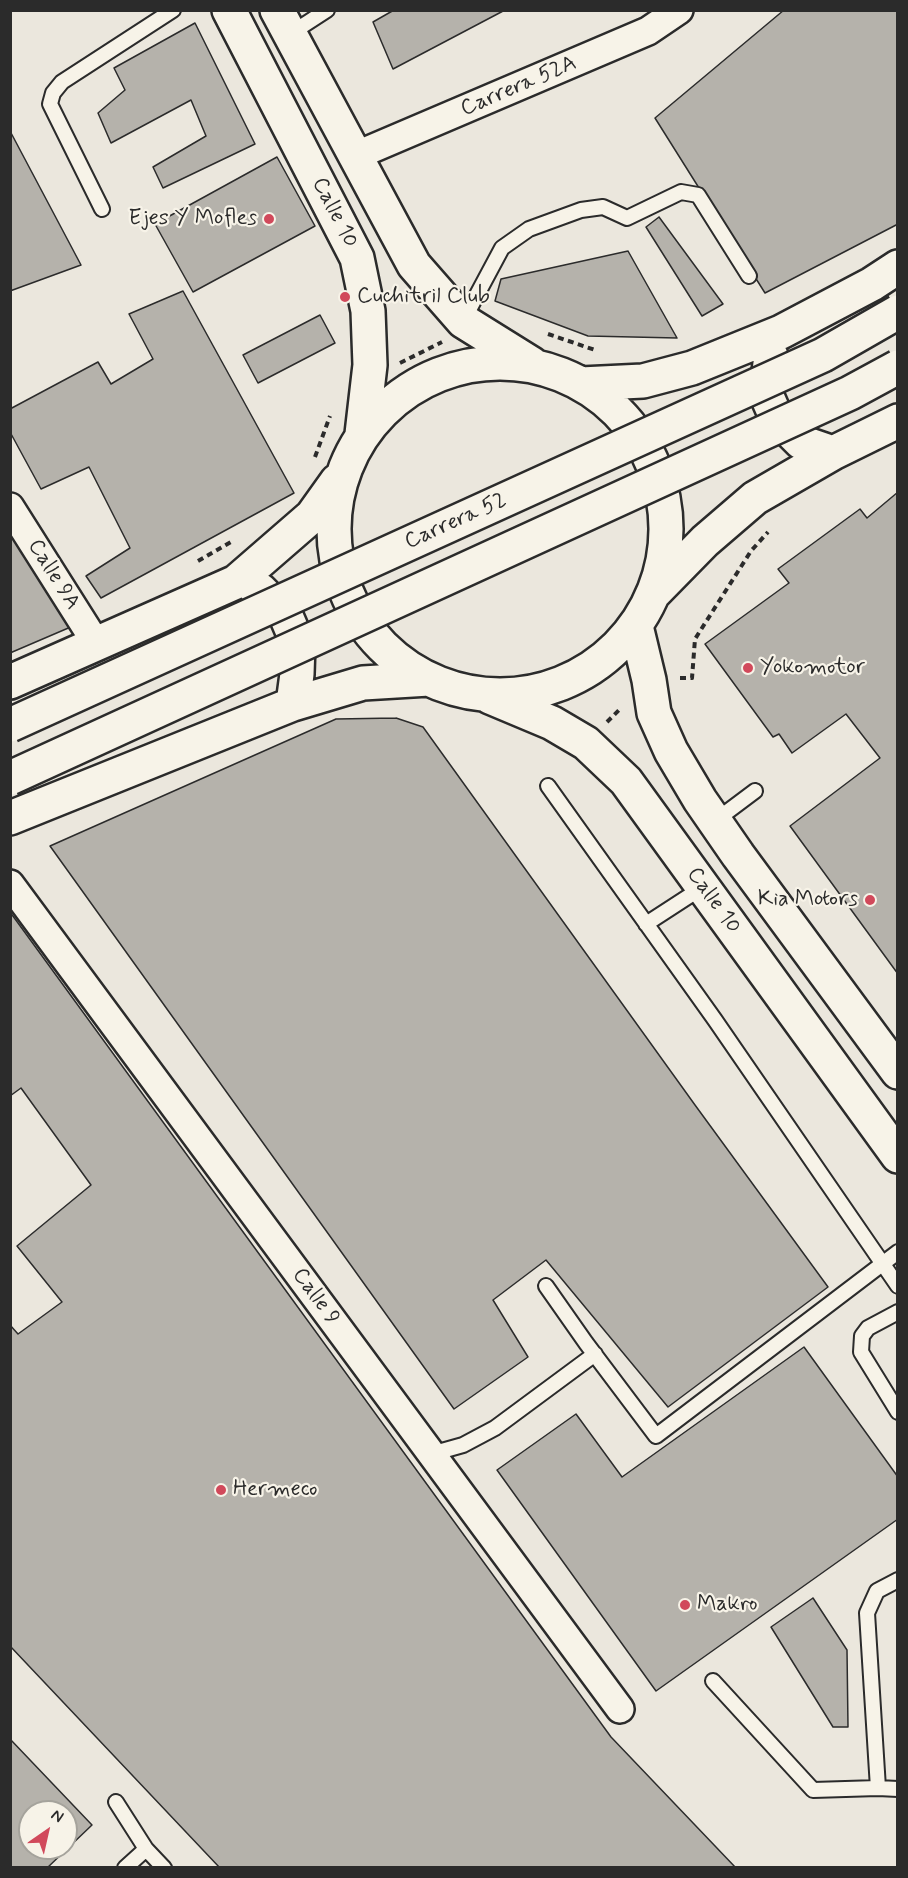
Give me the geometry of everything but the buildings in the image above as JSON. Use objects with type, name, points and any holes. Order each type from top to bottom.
[{"type":"main road","name":"Calle 10","points":[[229,10],[357,258],[369,311],[370,365],[362,434]]},
{"type":"main road","name":"Calle 10","points":[[283,22],[414,265],[463,321],[536,366]]},
{"type":"main road","points":[[581,384],[643,381],[692,368],[781,332],[872,284],[897,267]]},
{"type":"main road","name":"Carrera 52","points":[[10,725],[823,355],[897,312]]},
{"type":"main road","points":[[781,332],[769,360],[766,394],[776,417],[801,442],[833,453]]},
{"type":"main road","points":[[10,682],[236,582],[312,516],[342,474],[362,434],[393,401],[435,375],[485,363],[536,366],[581,384],[620,413],[648,452],[664,498],[666,546],[655,592]]},
{"type":"main road","name":"Carrera 52","points":[[10,778],[839,398],[897,368]]},
{"type":"main road","points":[[342,474],[334,514],[335,554],[346,593],[367,628],[395,658],[429,679],[457,689],[486,695],[543,690],[596,666],[636,626],[655,592],[705,541],[754,498],[833,453],[897,421]]},
{"type":"main road","points":[[236,582],[260,590],[286,616],[298,644],[293,704]]},
{"type":"main road","points":[[636,626],[654,712],[671,751],[715,821],[897,1072]]},
{"type":"main road","points":[[10,818],[293,704],[363,683],[429,679]]},
{"type":"main road","name":"Calle 10","points":[[486,695],[552,723],[586,743],[626,781],[897,1156]]},
{"type":"street","name":"Carrera 52A","points":[[355,156],[648,32],[679,10]]},
{"type":"street","name":"Calle 9A","points":[[10,507],[96,643]]},
{"type":"street","name":"Calle 9","points":[[10,884],[620,1709]]},
{"type":"lane","points":[[102,209],[50,104],[53,93],[62,82],[173,10]]},
{"type":"lane","points":[[283,22],[327,10]]},
{"type":"lane","points":[[463,321],[502,248],[529,229],[581,210],[603,207],[627,218],[681,192],[698,195],[749,276]]},
{"type":"lane","points":[[548,786],[897,1286]]},
{"type":"lane","points":[[715,821],[755,791]]},
{"type":"lane","points":[[646,924],[704,887]]},
{"type":"lane","points":[[546,1286],[656,1436],[897,1252]]},
{"type":"lane","points":[[897,1312],[868,1328],[862,1336],[861,1352],[897,1412]]},
{"type":"lane","points":[[431,1454],[463,1445],[495,1428],[595,1354]]},
{"type":"lane","points":[[878,1788],[867,1613],[877,1591],[897,1580]]},
{"type":"lane","points":[[713,1681],[813,1791],[897,1789]]},
{"type":"lane","points":[[116,1803],[146,1849],[164,1868]]},
{"type":"lane","points":[[125,1868],[146,1849]]},
{"type":"place","name":"Ejes Y Mofles","points":[[269,219]]},
{"type":"place","name":"Cuchitril Club","points":[[345,297]]},
{"type":"place","name":"Yokomotor","points":[[748,668]]},
{"type":"place","name":"Kia Motors","points":[[870,900]]},
{"type":"place","name":"Hermeco","points":[[221,1490]]},
{"type":"place","name":"Makro","points":[[685,1605]]}]
